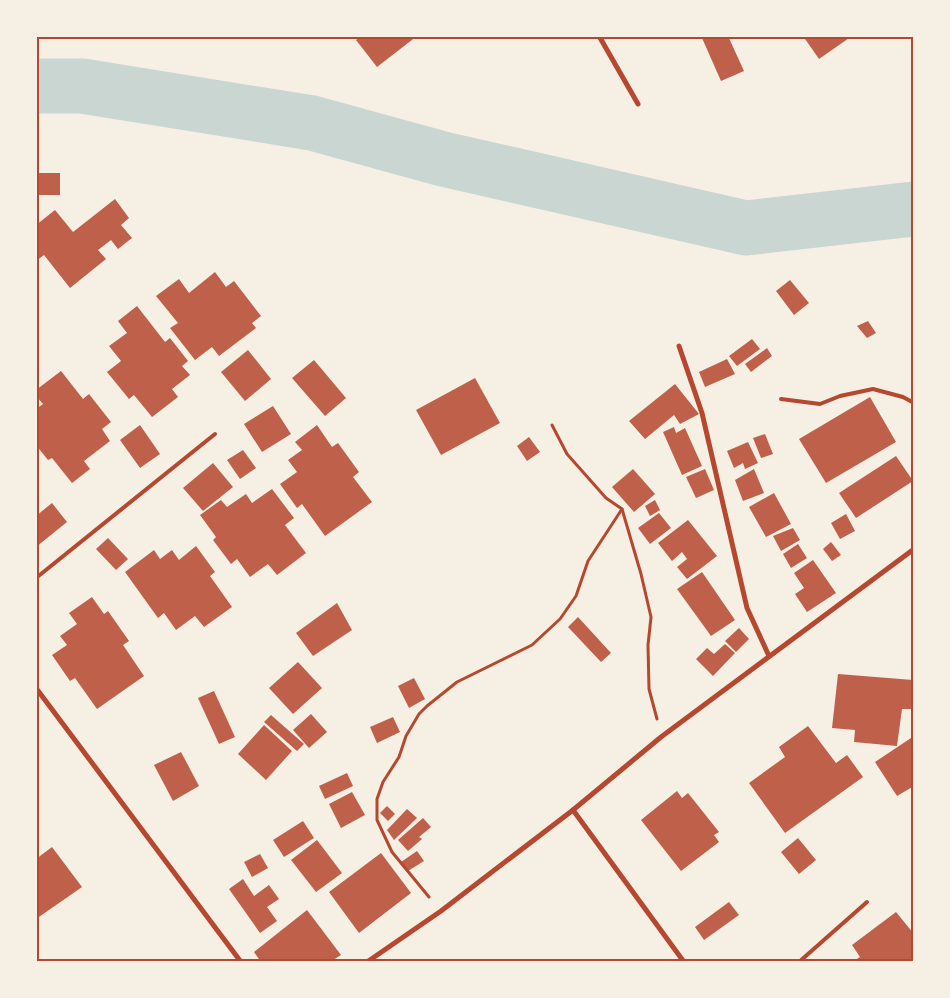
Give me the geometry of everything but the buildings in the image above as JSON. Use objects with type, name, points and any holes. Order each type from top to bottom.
[{"type":"street","points":[[599,36],[638,104]]},
{"type":"street","points":[[680,346],[702,413],[747,608],[769,656]]},
{"type":"street","points":[[366,962],[441,911],[572,810],[661,737],[914,549]]},
{"type":"street","points":[[36,688],[241,962]]},
{"type":"street","points":[[572,810],[684,962]]},
{"type":"lane","points":[[781,399],[820,404],[840,396],[873,389],[903,397],[914,403]]},
{"type":"lane","points":[[36,578],[215,434]]},
{"type":"lane","points":[[799,962],[867,902]]},
{"type":"path","points":[[552,425],[566,454],[606,498],[622,509],[651,617],[648,645],[649,688],[661,737]]},
{"type":"path","points":[[441,911],[392,852],[377,820],[377,798],[383,782],[399,757],[406,736],[419,714],[457,682],[532,645],[560,619],[576,596],[588,560],[622,509]]},
{"type":"waterway","points":[[36,86],[82,86],[312,123],[443,159],[746,228],[914,209]]}]
